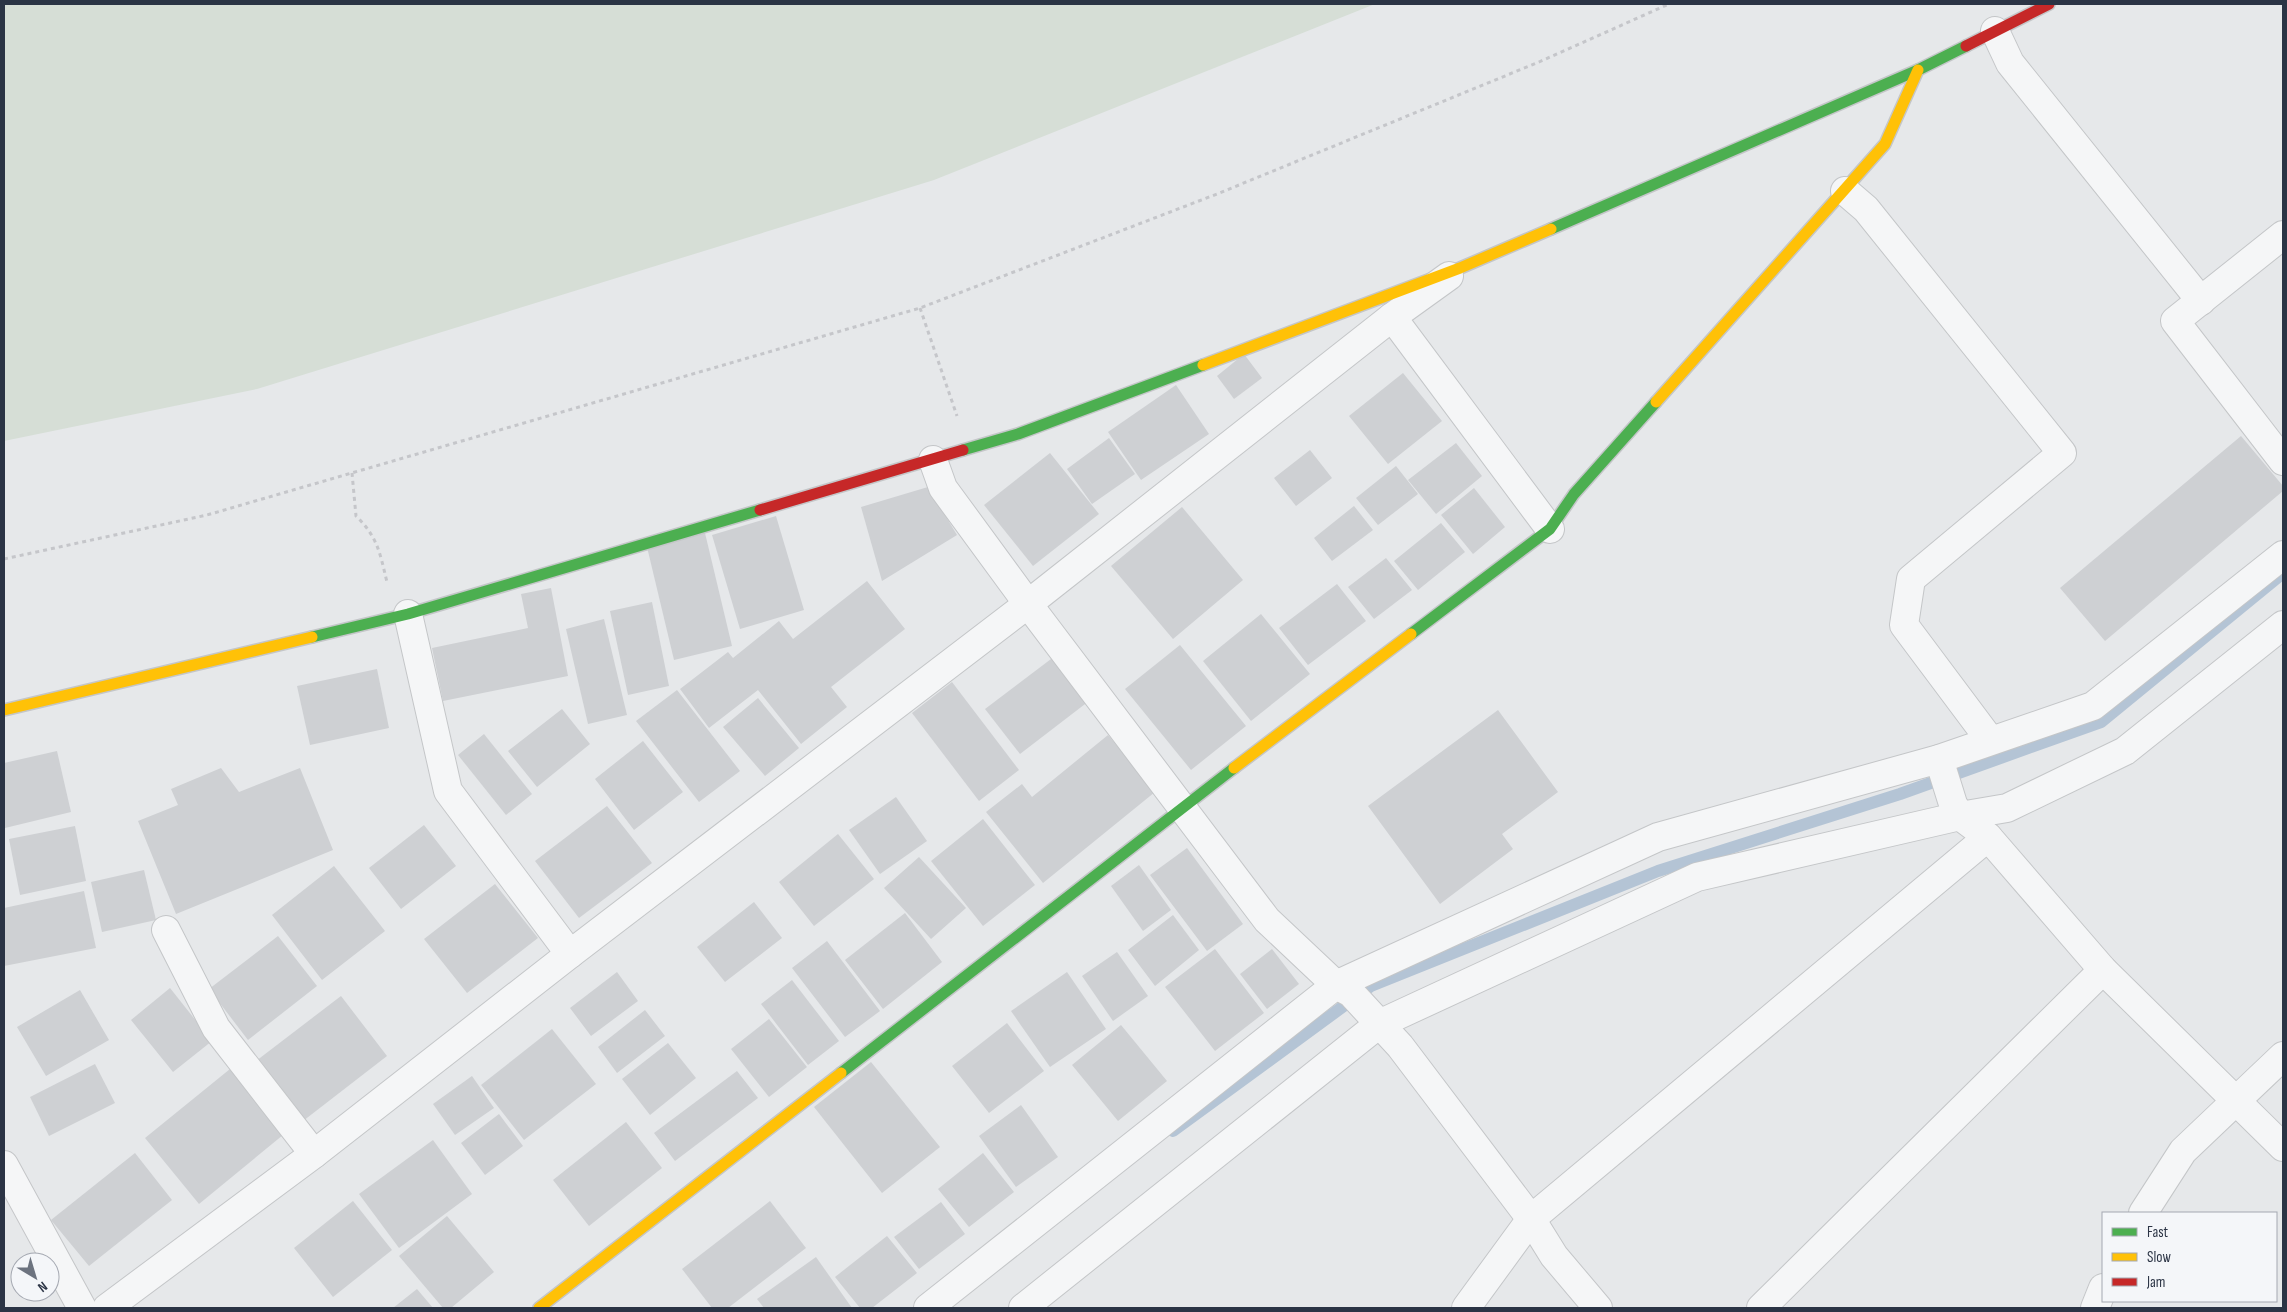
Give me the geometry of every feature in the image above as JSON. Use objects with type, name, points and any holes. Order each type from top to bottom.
[{"type":"street","points":[[4,710],[402,616],[1018,434],[1460,268],[1918,70],[2049,4]]},
{"type":"street","points":[[1994,31],[2010,63],[2201,301]]},
{"type":"street","points":[[539,1308],[1183,807],[1550,529],[1581,487],[1885,144],[1918,70]]},
{"type":"street","points":[[1845,191],[1866,209],[2062,453],[1911,579],[1904,626],[1990,740]]},
{"type":"street","points":[[2283,235],[2175,321],[2283,461]]},
{"type":"street","points":[[107,1308],[314,1154],[570,954],[1028,604],[1392,318],[1460,268]]},
{"type":"street","points":[[1392,318],[1550,529]]},
{"type":"street","points":[[933,460],[943,488],[1028,604],[1267,920],[1375,1019],[1400,1046],[1531,1219],[1554,1256],[1598,1308]]},
{"type":"street","points":[[928,1308],[1343,989],[1658,837],[1941,764],[1990,740],[2093,706],[2283,555]]},
{"type":"street","points":[[402,616],[448,791],[570,954]]},
{"type":"street","points":[[1023,1308],[1375,1019],[1697,877],[1956,810],[2006,808],[2125,751],[2283,625]]},
{"type":"street","points":[[1941,764],[1956,810],[1988,837],[2103,970],[2283,1147]]},
{"type":"street","points":[[1466,1308],[1531,1219],[1988,837]]},
{"type":"street","points":[[166,930],[216,1028],[314,1154]]},
{"type":"street","points":[[1761,1308],[2103,970]]},
{"type":"street","points":[[2144,1212],[2183,1151],[2283,1056]]},
{"type":"street","points":[[4,1165],[82,1308]]},
{"type":"street","points":[[2095,1308],[2102,1290]]},
{"type":"path","points":[[4,559],[207,515],[920,308],[1226,191],[1540,62],[1669,4]]},
{"type":"path","points":[[920,308],[967,448]]},
{"type":"path","points":[[352,473],[356,516],[369,529],[377,543],[402,616]]},
{"type":"shaded area","points":[[4,4],[1375,4],[934,180],[257,389],[4,441]]},
{"type":"building","points":[[1244,354],[1262,378],[1234,399],[1217,376]]},
{"type":"building","points":[[1403,373],[1442,421],[1388,464],[1349,416]]},
{"type":"building","points":[[1176,385],[1209,434],[1141,480],[1108,432]]},
{"type":"building","points":[[2241,436],[2283,486],[2283,491],[2105,641],[2060,588]]},
{"type":"building","points":[[1109,438],[1135,474],[1092,504],[1067,469]]},
{"type":"building","points":[[1456,443],[1482,476],[1436,514],[1408,480]]},
{"type":"building","points":[[1310,450],[1332,478],[1296,506],[1274,478]]},
{"type":"building","points":[[1050,453],[1099,514],[1033,566],[984,505]]},
{"type":"building","points":[[1396,466],[1418,494],[1378,525],[1356,498]]},
{"type":"building","points":[[928,487],[957,535],[882,581],[861,507]]},
{"type":"building","points":[[1474,488],[1505,527],[1473,554],[1441,515]]},
{"type":"building","points":[[1354,506],[1373,530],[1332,561],[1314,538]]},
{"type":"building","points":[[1182,507],[1243,580],[1173,639],[1111,566]]},
{"type":"building","points":[[776,516],[804,610],[740,629],[712,535]]},
{"type":"building","points":[[1441,523],[1465,552],[1418,590],[1394,561]]},
{"type":"building","points":[[705,533],[732,646],[674,660],[647,547]]},
{"type":"building","points":[[1386,558],[1412,590],[1374,619],[1348,587]]},
{"type":"building","points":[[867,581],[905,629],[831,687],[847,707],[801,744],[758,690],[709,728],[680,689],[728,652],[733,658],[779,621],[793,639]]},
{"type":"building","points":[[1337,584],[1366,621],[1308,665],[1279,628]]},
{"type":"building","points":[[551,588],[568,676],[443,701],[432,648],[528,628],[521,594]]},
{"type":"building","points":[[652,602],[669,686],[628,695],[610,611]]},
{"type":"building","points":[[1261,614],[1310,674],[1251,721],[1203,661]]},
{"type":"building","points":[[604,619],[627,715],[588,724],[566,629]]},
{"type":"building","points":[[1180,645],[1246,726],[1191,770],[1125,689]]},
{"type":"building","points":[[1055,656],[1089,701],[1020,754],[985,709]]},
{"type":"building","points":[[377,669],[389,728],[310,745],[297,686]]},
{"type":"building","points":[[952,682],[1019,770],[979,801],[912,713]]},
{"type":"building","points":[[677,690],[740,771],[699,802],[636,721]]},
{"type":"building","points":[[758,698],[799,748],[765,776],[723,727]]},
{"type":"building","points":[[562,709],[590,744],[537,787],[508,751]]},
{"type":"building","points":[[1498,710],[1558,792],[1502,834],[1513,849],[1440,904],[1368,806]]},
{"type":"building","points":[[484,734],[532,794],[506,815],[458,755]]},
{"type":"building","points":[[1108,735],[1155,792],[1043,883],[986,812],[1022,784],[1032,797]]},
{"type":"building","points":[[643,741],[683,792],[634,830],[595,779]]},
{"type":"building","points":[[57,751],[71,812],[5,828],[4,763]]},
{"type":"building","points":[[221,768],[239,792],[300,768],[333,850],[176,914],[138,821],[178,805],[171,789]]},
{"type":"building","points":[[896,797],[927,841],[880,874],[849,830]]},
{"type":"building","points":[[607,806],[652,863],[579,918],[535,861]]},
{"type":"building","points":[[983,819],[1035,885],[983,926],[931,861]]},
{"type":"building","points":[[424,825],[456,866],[401,909],[369,868]]},
{"type":"building","points":[[75,826],[86,881],[20,895],[9,839]]},
{"type":"building","points":[[838,834],[874,879],[814,926],[779,882]]},
{"type":"building","points":[[1187,848],[1243,924],[1207,951],[1150,875]]},
{"type":"building","points":[[919,857],[966,908],[931,939],[884,888]]},
{"type":"building","points":[[1139,865],[1171,910],[1143,931],[1111,886]]},
{"type":"building","points":[[334,866],[385,931],[322,980],[272,915]]},
{"type":"building","points":[[144,870],[156,920],[102,932],[91,882]]},
{"type":"building","points":[[495,884],[538,938],[467,993],[424,939]]},
{"type":"building","points":[[84,891],[96,948],[4,966],[4,908]]},
{"type":"building","points":[[754,902],[782,938],[725,982],[697,947]]},
{"type":"building","points":[[905,913],[942,962],[883,1009],[845,960]]},
{"type":"building","points":[[1173,915],[1199,950],[1155,986],[1128,950]]},
{"type":"building","points":[[278,936],[317,986],[248,1040],[209,989]]},
{"type":"building","points":[[827,941],[880,1011],[845,1037],[792,968]]},
{"type":"building","points":[[1215,949],[1264,1013],[1215,1051],[1165,987]]},
{"type":"building","points":[[1272,949],[1299,984],[1267,1009],[1240,974]]},
{"type":"building","points":[[1117,952],[1148,996],[1113,1021],[1082,976]]},
{"type":"building","points":[[617,972],[638,1001],[591,1036],[570,1008]]},
{"type":"building","points":[[1067,972],[1106,1029],[1050,1067],[1011,1011]]},
{"type":"building","points":[[792,980],[839,1041],[808,1065],[761,1004]]},
{"type":"building","points":[[170,988],[212,1041],[173,1072],[131,1020]]},
{"type":"building","points":[[80,990],[109,1040],[46,1076],[17,1027]]},
{"type":"building","points":[[341,996],[387,1056],[303,1121],[256,1061]]},
{"type":"building","points":[[645,1010],[665,1036],[617,1073],[598,1047]]},
{"type":"building","points":[[769,1019],[807,1067],[769,1097],[731,1049]]},
{"type":"building","points":[[1007,1023],[1044,1071],[989,1113],[952,1066]]},
{"type":"building","points":[[1121,1025],[1167,1081],[1118,1121],[1072,1065]]},
{"type":"building","points":[[552,1029],[596,1084],[524,1140],[481,1085]]},
{"type":"building","points":[[668,1043],[696,1078],[650,1115],[622,1079]]},
{"type":"building","points":[[871,1062],[940,1147],[882,1193],[814,1107]]},
{"type":"building","points":[[95,1064],[115,1103],[49,1136],[30,1097]]},
{"type":"building","points":[[230,1069],[283,1135],[199,1204],[145,1138]]},
{"type":"building","points":[[737,1071],[758,1098],[675,1161],[654,1133]]},
{"type":"building","points":[[472,1076],[494,1108],[455,1135],[433,1104]]},
{"type":"building","points":[[1021,1105],[1058,1157],[1016,1187],[979,1136]]},
{"type":"building","points":[[499,1114],[523,1146],[485,1175],[461,1143]]},
{"type":"building","points":[[626,1122],[662,1168],[589,1226],[553,1180]]},
{"type":"building","points":[[433,1140],[472,1194],[399,1248],[359,1194]]},
{"type":"building","points":[[135,1153],[172,1200],[89,1266],[51,1220]]},
{"type":"building","points":[[983,1153],[1014,1192],[969,1227],[938,1189]]},
{"type":"building","points":[[353,1201],[392,1250],[333,1297],[294,1248]]},
{"type":"building","points":[[770,1201],[806,1248],[728,1308],[712,1308],[682,1269]]},
{"type":"building","points":[[941,1202],[965,1234],[919,1269],[894,1237]]},
{"type":"building","points":[[447,1216],[494,1272],[451,1308],[443,1308],[399,1256]]},
{"type":"building","points":[[887,1236],[917,1273],[872,1308],[860,1308],[835,1277]]},
{"type":"building","points":[[816,1257],[852,1308],[764,1308],[757,1299]]},
{"type":"building","points":[[417,1289],[433,1308],[393,1308]]},
{"type":"waterway","points":[[1173,1131],[1371,986],[1658,871],[1900,794],[2101,722],[2283,573]]},
{"type":"traffic: fast","points":[[1551,229],[1918,70],[1966,46]]},
{"type":"traffic: fast","points":[[963,450],[1018,434],[1203,365]]},
{"type":"traffic: fast","points":[[1411,634],[1550,529],[1574,494],[1656,402]]},
{"type":"traffic: fast","points":[[312,637],[408,614],[760,510]]},
{"type":"traffic: fast","points":[[841,1073],[1234,768]]},
{"type":"traffic: slow","points":[[1656,402],[1885,144],[1918,70]]},
{"type":"traffic: slow","points":[[1203,365],[1460,268],[1551,229]]},
{"type":"traffic: slow","points":[[1234,768],[1411,634]]},
{"type":"traffic: slow","points":[[4,710],[312,637]]},
{"type":"traffic: slow","points":[[539,1308],[841,1073]]},
{"type":"traffic: jam","points":[[1966,46],[2049,4]]},
{"type":"traffic: jam","points":[[760,510],[963,450]]}]
